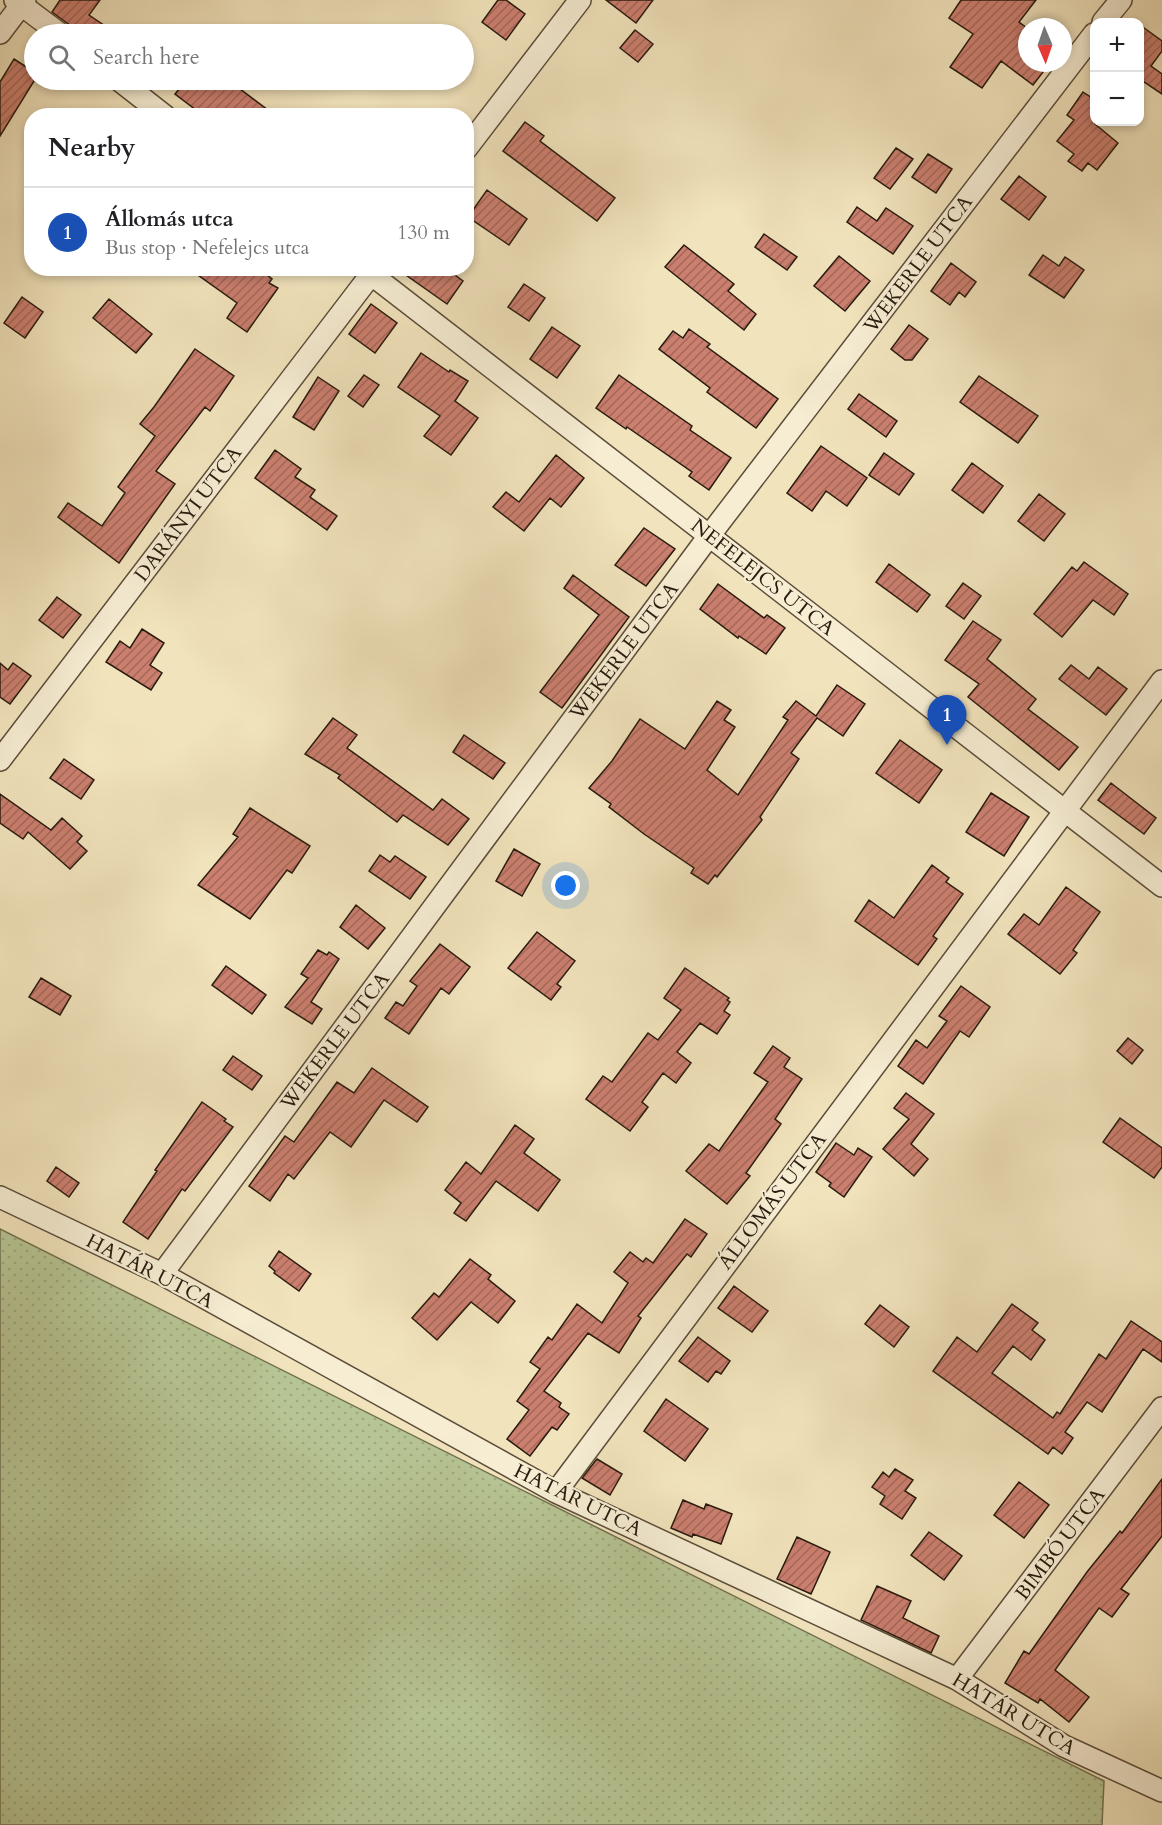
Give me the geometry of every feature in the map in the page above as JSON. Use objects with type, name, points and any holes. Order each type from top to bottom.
[{"type":"street","points":[[474,139],[580,0]]},
{"type":"street","points":[[1106,18],[1121,0]]},
{"type":"street","points":[[0,33],[21,2],[48,24]]},
{"type":"street","name":"WEKERLE UTCA","points":[[162,1274],[710,536],[1090,41]]},
{"type":"street","points":[[131,90],[155,108]]},
{"type":"street","name":"DARÁNYI UTCA","points":[[0,760],[366,276]]},
{"type":"street","name":"NEFELEJCS UTCA","points":[[376,276],[1162,886]]},
{"type":"street","name":"ÁLLOMÁS UTCA","points":[[556,1492],[1162,681]]},
{"type":"street","name":"HATÁR UTCA","points":[[0,1197],[162,1274],[556,1492],[957,1679],[1065,1746],[1162,1791]]},
{"type":"street","name":"BIMBÓ UTCA","points":[[957,1679],[1162,1408]]},
{"type":"green space","points":[[0,1229],[1104,1781],[1102,1825],[0,1825]]},
{"type":"building","points":[[60,0],[100,0],[89,15],[102,24],[68,24],[52,12]]},
{"type":"building","points":[[498,0],[506,0],[525,14],[506,40],[482,22]]},
{"type":"building","points":[[606,0],[653,0],[636,23]]},
{"type":"building","points":[[961,0],[1036,0],[1022,18],[1018,18],[1018,72],[1043,72],[1033,85],[1001,61],[982,88],[950,67],[973,34],[949,18]]},
{"type":"building","points":[[1144,28],[1162,41],[1162,51],[1151,66],[1162,74],[1162,94],[1144,82]]},
{"type":"building","points":[[635,30],[653,44],[638,62],[620,48]]},
{"type":"building","points":[[14,59],[24,66],[24,90],[28,90],[0,136],[0,82]]},
{"type":"building","points":[[178,90],[241,90],[265,108],[193,108],[175,94]]},
{"type":"building","points":[[1083,92],[1090,97],[1090,126],[1097,126],[1118,143],[1097,170],[1088,163],[1082,171],[1068,161],[1074,154],[1057,141],[1074,120],[1067,115]]},
{"type":"building","points":[[525,122],[544,136],[540,141],[615,198],[597,221],[503,151]]},
{"type":"building","points":[[896,148],[913,159],[890,189],[874,178]]},
{"type":"building","points":[[928,154],[952,169],[936,193],[912,177]]},
{"type":"building","points":[[1019,176],[1046,197],[1029,220],[1001,199]]},
{"type":"building","points":[[487,190],[527,219],[509,245],[474,221],[474,208]]},
{"type":"building","points":[[857,207],[877,221],[886,208],[913,226],[893,254],[847,222]]},
{"type":"building","points":[[764,234],[797,257],[787,270],[755,247]]},
{"type":"building","points":[[684,245],[734,284],[728,291],[756,314],[744,330],[665,267]]},
{"type":"building","points":[[1043,255],[1059,266],[1065,257],[1084,270],[1064,298],[1029,275]]},
{"type":"building","points":[[839,256],[870,281],[845,311],[814,286]]},
{"type":"building","points":[[951,263],[976,282],[965,297],[959,292],[950,305],[931,291]]},
{"type":"building","points":[[199,276],[268,276],[272,279],[269,283],[278,288],[247,332],[227,318],[237,303]]},
{"type":"building","points":[[407,276],[456,276],[463,281],[447,304]]},
{"type":"building","points":[[524,284],[545,298],[529,321],[508,307]]},
{"type":"building","points":[[22,297],[43,312],[25,338],[4,323]]},
{"type":"building","points":[[109,299],[152,334],[136,353],[93,318]]},
{"type":"building","points":[[371,304],[397,323],[375,353],[349,334]]},
{"type":"building","points":[[909,325],[928,339],[912,360],[905,360],[891,349]]},
{"type":"building","points":[[552,327],[580,346],[557,378],[530,359]]},
{"type":"building","points":[[689,329],[710,344],[707,347],[778,399],[756,428],[707,392],[710,388],[659,349],[673,331],[683,338]]},
{"type":"building","points":[[195,349],[234,376],[210,411],[205,407],[156,471],[175,484],[119,563],[58,517],[68,503],[102,526],[125,493],[118,487],[155,436],[140,424]]},
{"type":"building","points":[[421,353],[449,372],[450,370],[468,381],[455,401],[478,418],[451,455],[424,436],[440,416],[398,387]]},
{"type":"building","points":[[364,375],[379,385],[363,407],[348,396]]},
{"type":"building","points":[[619,375],[692,426],[690,430],[731,458],[709,490],[689,476],[692,472],[596,408]]},
{"type":"building","points":[[979,376],[1038,416],[1018,443],[960,402]]},
{"type":"building","points":[[318,377],[339,391],[314,430],[293,417]]},
{"type":"building","points":[[859,394],[897,421],[886,437],[848,409]]},
{"type":"building","points":[[821,446],[867,478],[847,506],[826,491],[812,511],[787,493]]},
{"type":"building","points":[[275,450],[301,469],[295,477],[315,490],[310,497],[337,516],[327,530],[255,478]]},
{"type":"building","points":[[884,453],[914,474],[899,495],[869,475]]},
{"type":"building","points":[[556,455],[584,478],[561,507],[550,498],[524,531],[493,507],[506,492],[519,502]]},
{"type":"building","points":[[972,463],[1003,486],[983,513],[952,490]]},
{"type":"building","points":[[1039,494],[1065,514],[1044,541],[1018,521]]},
{"type":"building","points":[[644,528],[675,549],[646,586],[615,565]]},
{"type":"building","points":[[1084,562],[1128,594],[1114,615],[1093,600],[1062,637],[1034,614],[1072,567],[1077,571]]},
{"type":"building","points":[[889,564],[930,595],[917,612],[876,582]]},
{"type":"building","points":[[573,575],[629,617],[562,708],[540,692],[599,615],[564,588]]},
{"type":"building","points":[[963,583],[981,596],[964,619],[946,606]]},
{"type":"building","points":[[718,584],[764,618],[767,615],[785,628],[766,654],[739,636],[738,638],[700,609]]},
{"type":"building","points":[[57,597],[81,615],[63,638],[39,620]]},
{"type":"building","points":[[973,621],[1001,640],[987,659],[1036,699],[1028,709],[1078,747],[1059,770],[968,697],[979,684],[945,660]]},
{"type":"building","points":[[142,629],[164,643],[150,665],[162,673],[151,690],[106,662],[120,641],[130,648]]},
{"type":"building","points":[[0,663],[8,670],[13,663],[31,676],[10,704],[0,697]]},
{"type":"building","points":[[1071,665],[1089,679],[1098,667],[1127,689],[1106,715],[1059,679]]},
{"type":"building","points":[[837,685],[865,704],[843,736],[817,718],[791,753],[799,759],[760,817],[762,820],[717,877],[715,875],[708,884],[691,873],[694,868],[644,834],[609,807],[611,804],[589,788],[612,761],[640,719],[685,749],[717,701],[731,710],[724,720],[735,727],[707,770],[738,795],[788,720],[783,717],[796,701],[816,716]]},
{"type":"building","points":[[333,718],[357,735],[347,748],[433,810],[442,799],[469,819],[448,845],[403,815],[397,822],[338,778],[340,775],[305,754]]},
{"type":"building","points":[[464,735],[505,763],[493,779],[453,752]]},
{"type":"building","points":[[900,740],[942,770],[919,803],[876,773]]},
{"type":"building","points":[[64,759],[94,780],[81,799],[50,778]]},
{"type":"building","points":[[1111,783],[1156,818],[1144,834],[1098,800]]},
{"type":"building","points":[[991,793],[1029,817],[1004,856],[966,832]]},
{"type":"building","points":[[0,794],[51,830],[62,818],[82,836],[77,842],[87,851],[70,869],[28,832],[23,839],[0,823]]},
{"type":"building","points":[[250,808],[310,846],[292,873],[287,870],[250,919],[198,885],[238,837],[233,834]]},
{"type":"building","points":[[514,849],[540,864],[522,896],[496,881]]},
{"type":"building","points":[[380,855],[390,862],[395,856],[426,877],[410,899],[369,871]]},
{"type":"building","points":[[932,865],[949,878],[946,882],[963,894],[933,936],[937,939],[918,965],[855,921],[869,900],[894,918]]},
{"type":"building","points":[[1066,887],[1100,912],[1073,950],[1077,953],[1060,974],[1008,934],[1024,914],[1039,925]]},
{"type":"building","points":[[356,905],[385,928],[368,949],[340,927]]},
{"type":"building","points":[[537,932],[575,961],[557,984],[561,987],[551,1000],[508,968]]},
{"type":"building","points":[[440,944],[470,967],[449,994],[441,988],[409,1034],[385,1018],[396,1002],[403,1006],[417,986],[410,981]]},
{"type":"building","points":[[318,950],[327,955],[329,952],[339,959],[311,1002],[322,1009],[312,1024],[285,1007],[308,978],[301,974]]},
{"type":"building","points":[[226,966],[266,995],[252,1014],[212,985]]},
{"type":"building","points":[[685,968],[729,998],[727,1000],[730,1002],[724,1011],[730,1015],[717,1034],[700,1023],[677,1052],[691,1063],[676,1083],[663,1073],[642,1102],[648,1107],[630,1131],[586,1099],[603,1076],[612,1082],[648,1033],[658,1040],[681,1010],[664,998]]},
{"type":"building","points":[[41,978],[71,996],[60,1015],[29,997]]},
{"type":"building","points":[[961,986],[990,1007],[969,1037],[960,1031],[923,1084],[898,1066],[916,1040],[927,1048],[947,1021],[939,1016]]},
{"type":"building","points":[[1128,1038],[1143,1050],[1132,1064],[1117,1051]]},
{"type":"building","points":[[773,1046],[790,1058],[784,1067],[802,1079],[775,1119],[781,1124],[746,1173],[750,1176],[727,1204],[686,1171],[709,1144],[719,1151],[768,1082],[754,1073]]},
{"type":"building","points":[[233,1056],[262,1076],[252,1090],[223,1070]]},
{"type":"building","points":[[372,1068],[428,1107],[417,1122],[384,1100],[351,1147],[330,1132],[294,1179],[288,1174],[270,1201],[249,1186],[285,1136],[294,1142],[337,1082],[354,1093]]},
{"type":"building","points":[[906,1093],[934,1114],[911,1144],[928,1159],[914,1176],[883,1149],[909,1119],[894,1108]]},
{"type":"building","points":[[202,1102],[226,1119],[224,1121],[233,1127],[185,1191],[182,1189],[148,1239],[123,1222],[157,1171],[155,1170]]},
{"type":"building","points":[[1120,1118],[1162,1148],[1162,1167],[1154,1178],[1103,1142]]},
{"type":"building","points":[[515,1125],[534,1139],[524,1153],[560,1180],[538,1211],[496,1181],[466,1221],[454,1213],[461,1203],[445,1190],[466,1162],[481,1174]]},
{"type":"building","points":[[836,1143],[854,1155],[858,1148],[872,1157],[844,1197],[816,1172]]},
{"type":"building","points":[[56,1167],[79,1183],[69,1197],[47,1181]]},
{"type":"building","points":[[685,1219],[707,1234],[691,1257],[687,1254],[638,1316],[641,1318],[619,1353],[588,1333],[544,1391],[561,1403],[559,1407],[569,1414],[557,1430],[552,1427],[530,1456],[507,1439],[529,1410],[517,1401],[540,1369],[530,1362],[548,1337],[552,1340],[577,1304],[602,1323],[628,1283],[614,1272],[630,1252],[643,1262],[646,1258],[653,1263]]},
{"type":"building","points":[[279,1251],[311,1274],[299,1291],[274,1273],[275,1271],[269,1266]]},
{"type":"building","points":[[470,1259],[491,1275],[488,1279],[515,1301],[498,1323],[471,1302],[437,1340],[412,1318],[434,1293],[439,1297]]},
{"type":"building","points":[[734,1286],[768,1311],[752,1332],[718,1308]]},
{"type":"building","points":[[1012,1304],[1038,1323],[1032,1330],[1045,1340],[1031,1360],[1013,1346],[992,1373],[1053,1418],[1057,1412],[1060,1414],[1099,1354],[1106,1359],[1131,1321],[1162,1342],[1162,1362],[1143,1349],[1102,1412],[1087,1402],[1065,1432],[1073,1438],[1062,1454],[1053,1447],[1048,1454],[933,1371],[957,1337],[977,1352]]},
{"type":"building","points":[[880,1305],[909,1327],[894,1347],[865,1324]]},
{"type":"building","points":[[698,1337],[730,1361],[721,1374],[716,1371],[708,1382],[679,1361]]},
{"type":"building","points":[[666,1399],[708,1429],[685,1461],[644,1431]]},
{"type":"building","points":[[597,1459],[622,1474],[610,1495],[582,1478]]},
{"type":"building","points":[[895,1469],[913,1480],[905,1491],[916,1498],[902,1519],[880,1504],[885,1496],[872,1487],[883,1472],[889,1477]]},
{"type":"building","points":[[1162,1479],[1162,1536],[1121,1589],[1129,1594],[1112,1617],[1099,1608],[1055,1670],[1089,1697],[1069,1722],[1040,1699],[1038,1703],[1005,1683],[1024,1651],[1029,1654],[1087,1572],[1120,1531],[1122,1533]]},
{"type":"building","points":[[1019,1482],[1049,1505],[1024,1538],[994,1515]]},
{"type":"building","points":[[683,1500],[704,1509],[706,1504],[732,1514],[721,1544],[693,1534],[692,1537],[671,1528]]},
{"type":"building","points":[[929,1532],[962,1556],[944,1580],[911,1555]]},
{"type":"building","points":[[797,1537],[830,1552],[811,1594],[777,1579]]},
{"type":"building","points":[[877,1586],[911,1601],[903,1618],[939,1636],[931,1653],[861,1620]]},
{"type":"place","name":"Állomás utca","points":[[947,745]]}]
